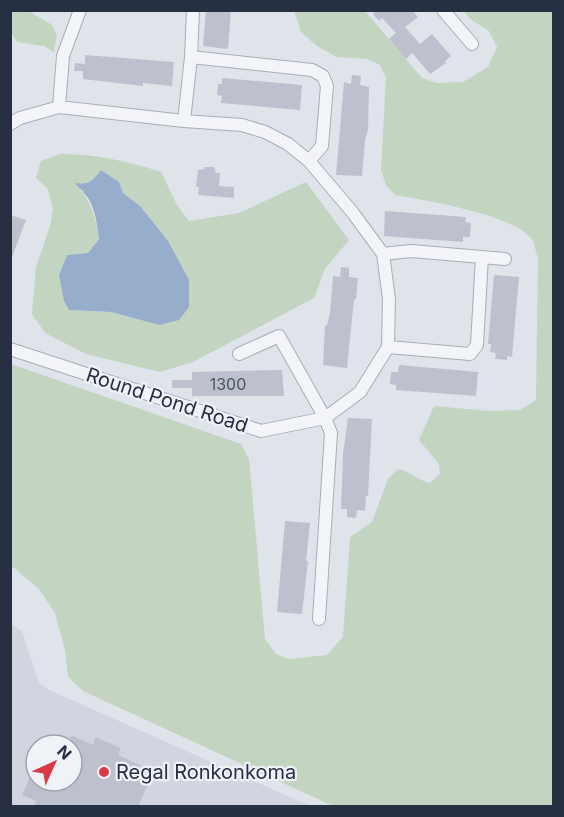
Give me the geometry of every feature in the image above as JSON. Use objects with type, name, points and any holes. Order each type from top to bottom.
[{"type":"street","points":[[58,107],[63,56],[80,10]]},
{"type":"street","points":[[184,121],[191,57],[193,10]]},
{"type":"street","points":[[443,10],[472,44]]},
{"type":"street","points":[[191,57],[312,70],[323,76],[327,86],[322,146],[309,161]]},
{"type":"street","points":[[10,124],[20,118],[58,107],[243,125],[265,132],[288,144],[309,161],[353,213],[383,254],[389,299],[388,347],[470,354],[477,345],[482,257]]},
{"type":"street","points":[[383,254],[411,250],[505,258]]},
{"type":"street","points":[[239,354],[279,336],[326,418],[331,434],[319,619]]},
{"type":"street","name":"Round Pond Road","points":[[10,349],[261,431],[326,418],[360,392],[388,347]]},
{"type":"shaded area","points":[[10,623],[22,631],[39,683],[47,689],[310,806],[11,806]]},
{"type":"green space","points":[[10,11],[28,11],[52,25],[57,35],[54,52],[44,46],[17,42],[11,32]]},
{"type":"green space","points":[[294,11],[365,11],[422,78],[437,83],[463,82],[488,67],[497,47],[489,31],[470,19],[464,11],[553,11],[553,806],[333,806],[83,691],[68,677],[65,650],[55,613],[39,589],[13,567],[11,568],[11,364],[241,444],[249,459],[265,639],[276,654],[289,659],[327,655],[343,637],[350,537],[372,522],[388,479],[398,469],[430,483],[440,474],[439,464],[419,440],[434,406],[490,411],[520,410],[536,400],[538,259],[533,241],[524,232],[490,216],[395,195],[386,185],[381,170],[386,78],[380,65],[367,59],[337,57],[317,46],[301,32]]},
{"type":"green space","points":[[60,154],[86,155],[124,161],[161,172],[177,205],[189,221],[239,213],[306,182],[349,240],[325,269],[314,298],[193,362],[160,372],[86,354],[45,333],[32,314],[36,267],[53,210],[48,189],[36,178],[41,161]],"holes":[[[102,170],[118,182],[123,193],[140,206],[159,325],[111,312],[69,310],[59,275],[67,255],[88,253],[99,239],[92,209],[85,195],[75,183],[90,181]]]},
{"type":"water","points":[[101,170],[119,182],[123,193],[140,206],[168,241],[189,280],[189,307],[179,320],[159,325],[111,312],[69,310],[64,301],[59,275],[67,255],[88,253],[99,239],[91,203],[75,183],[90,181]]},
{"type":"building","points":[[206,10],[231,10],[228,49],[203,46]]},
{"type":"building","points":[[376,10],[412,10],[418,17],[405,27],[420,44],[432,34],[451,56],[445,61],[446,63],[430,74],[412,53],[406,59],[389,39],[396,33],[382,18],[379,21],[373,14]]},
{"type":"building","points":[[85,55],[174,62],[172,86],[143,83],[143,86],[83,79],[83,71],[74,71],[75,63],[85,64]]},
{"type":"building","points":[[352,75],[361,76],[360,85],[369,87],[368,130],[362,176],[336,175],[344,82],[351,84]]},
{"type":"building","points":[[222,78],[302,85],[300,110],[221,103],[222,96],[217,95],[218,84],[222,84]]},
{"type":"building","points":[[204,167],[214,167],[216,173],[220,173],[219,186],[234,187],[234,198],[198,195],[199,187],[196,187],[198,170]]},
{"type":"building","points":[[385,211],[466,217],[465,222],[471,223],[470,237],[463,237],[463,242],[384,236]]},
{"type":"building","points":[[10,215],[26,220],[12,257],[10,256]]},
{"type":"building","points":[[341,267],[349,268],[349,277],[358,278],[347,368],[323,365],[325,326],[330,313],[333,276],[340,277]]},
{"type":"building","points":[[494,275],[519,277],[512,357],[507,356],[507,360],[495,359],[496,353],[490,352],[491,344],[488,344]]},
{"type":"building","points":[[399,365],[478,372],[476,396],[396,390],[396,385],[390,384],[391,372],[398,372]]},
{"type":"building","points":[[282,370],[284,396],[192,396],[192,388],[172,388],[172,380],[192,380],[192,372]]},
{"type":"building","points":[[348,418],[372,419],[368,496],[366,496],[365,511],[357,510],[356,518],[347,517],[347,509],[341,509],[343,454]]},
{"type":"building","points":[[285,521],[310,523],[302,614],[277,612]]},
{"type":"building","name":"Regal Ronkonkoma","points":[[96,737],[121,748],[118,755],[140,765],[136,772],[150,778],[138,807],[34,807],[36,801],[22,795],[24,790],[24,793],[84,793],[84,741],[93,745]]},
{"type":"place","name":"Regal Ronkonkoma","points":[[104,772]]}]
